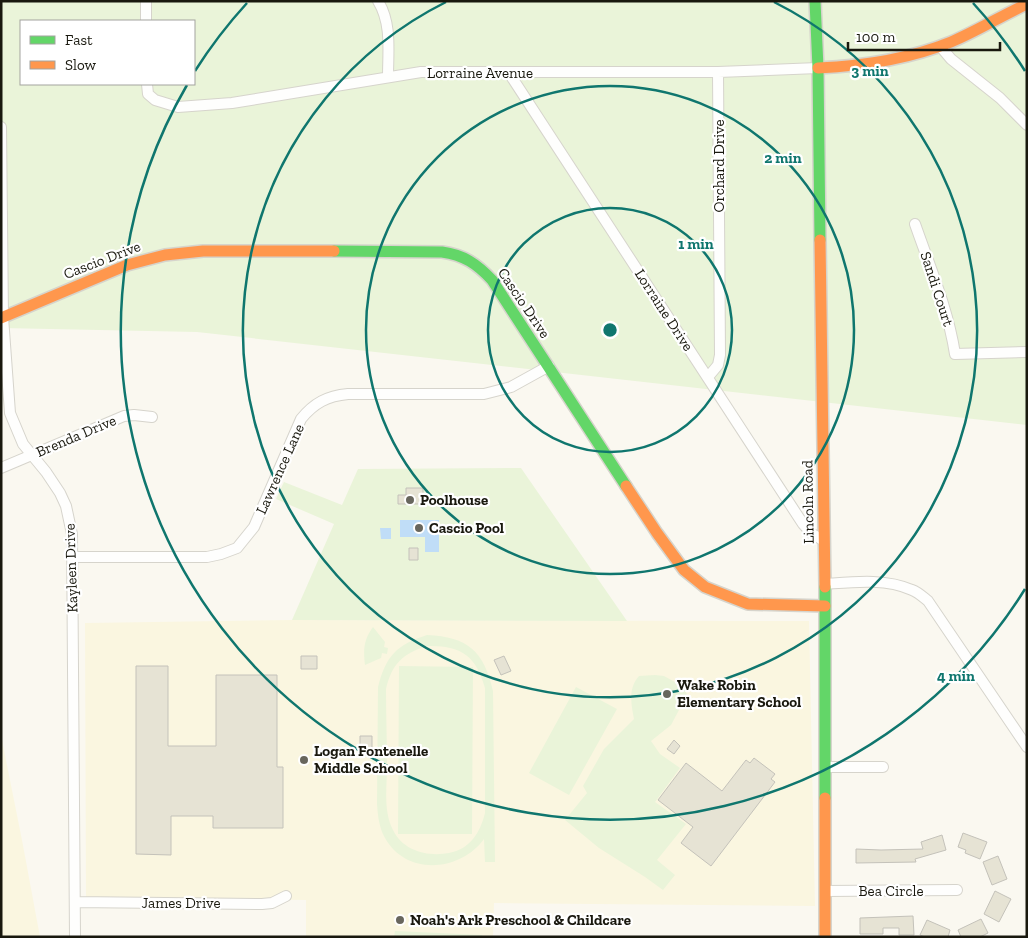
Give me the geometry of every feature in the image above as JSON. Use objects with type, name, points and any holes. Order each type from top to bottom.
[{"type":"street","points":[[146,1],[146,20]]},
{"type":"street","points":[[378,1],[384,10],[388,25],[388,77]]},
{"type":"street","name":"Lincoln Road","points":[[815,1],[818,68],[825,584],[825,937]]},
{"type":"street","points":[[818,68],[868,65],[940,46],[1027,4]]},
{"type":"street","points":[[940,46],[951,59],[1000,98],[1027,125]]},
{"type":"street","name":"Lorraine Avenue","points":[[148,89],[156,100],[178,107],[212,106],[421,72],[718,72],[818,68]]},
{"type":"street","name":"Orchard Drive","points":[[708,377],[718,365],[720,355],[718,72]]},
{"type":"street","name":"Lorraine Drive","points":[[509,73],[803,524],[811,533],[824,541]]},
{"type":"street","name":"Kayleen Drive","points":[[1,127],[2,318],[10,413],[23,444],[55,484],[66,506],[72,534],[74,937]]},
{"type":"street","name":"Sandi Court","points":[[915,224],[940,292],[951,330],[955,354],[1027,352]]},
{"type":"street","name":"Cascio Drive","points":[[2,318],[127,265],[165,254],[203,251],[449,252],[463,256],[474,262],[492,280],[657,533],[684,570],[706,587],[748,604],[825,606]]},
{"type":"street","name":"Lawrence Lane","points":[[73,557],[206,556],[230,552],[243,542],[254,527],[301,420],[320,401],[328,397],[348,394],[484,394],[512,387],[549,366]]},
{"type":"street","name":"Brenda Drive","points":[[1,468],[124,416],[152,417]]},
{"type":"street","points":[[825,584],[878,582],[898,585],[914,590],[928,601],[1027,747]]},
{"type":"street","points":[[825,767],[883,767]]},
{"type":"street","name":"Bea Circle","points":[[825,892],[957,890]]},
{"type":"street","name":"James Drive","points":[[75,902],[262,904],[272,903],[286,896]]},
{"type":"shaded area","points":[[292,620],[809,621],[815,906],[494,903],[493,937],[306,937],[306,900],[86,897],[85,623]]},
{"type":"shaded area","points":[[1,735],[22,840],[40,937],[1,937]]},
{"type":"green space","points":[[1,1],[1027,1],[1027,425],[197,332],[1,328]]},
{"type":"green space","points":[[521,468],[627,621],[292,620],[334,524],[276,499],[284,482],[342,505],[358,469]]},
{"type":"green space","points":[[373,627],[385,642],[384,647],[388,648],[387,654],[382,653],[381,658],[365,665],[365,644]]},
{"type":"green space","points":[[427,635],[441,636],[464,643],[479,656],[489,677],[493,691],[495,862],[485,862],[484,839],[474,850],[462,858],[434,865],[420,864],[407,859],[395,851],[381,830],[377,804],[378,687],[385,667],[394,653],[416,639]],"holes":[[[427,646],[439,646],[465,654],[477,667],[485,688],[485,813],[477,833],[463,848],[449,853],[433,854],[417,851],[403,843],[397,837],[390,823],[386,799],[386,689],[391,673],[399,661],[418,649]]]},
{"type":"green space","points":[[399,666],[473,667],[472,834],[398,834]]},
{"type":"green space","points":[[639,676],[664,676],[684,687],[687,695],[671,725],[651,741],[660,754],[680,768],[655,802],[686,824],[657,860],[675,875],[663,890],[599,848],[565,820],[587,793],[583,786],[604,749],[634,719],[631,696],[633,686]]},
{"type":"green space","points":[[576,687],[617,709],[569,795],[529,773]]},
{"type":"green space","points":[[395,931],[482,935],[483,937],[394,937]]},
{"type":"water","name":"Cascio Pool","points":[[400,520],[439,520],[439,552],[425,552],[425,537],[400,537]]},
{"type":"water","points":[[380,528],[391,528],[391,539],[381,539]]},
{"type":"building","name":"Poolhouse","points":[[406,488],[423,488],[423,504],[398,504],[398,495],[406,495]]},
{"type":"building","points":[[409,548],[418,548],[418,560],[409,560]]},
{"type":"building","points":[[301,656],[317,656],[317,669],[301,669]]},
{"type":"building","points":[[504,656],[511,671],[501,675],[494,660]]},
{"type":"building","name":"Logan Fontenelle Middle School","points":[[136,666],[168,666],[168,746],[216,746],[216,675],[277,675],[277,767],[283,767],[283,828],[213,828],[213,816],[171,816],[171,855],[136,854]]},
{"type":"building","points":[[360,736],[372,736],[372,755],[360,755]]},
{"type":"building","points":[[674,740],[680,746],[674,754],[667,749]]},
{"type":"building","points":[[754,758],[775,774],[771,779],[775,782],[711,866],[681,843],[693,827],[658,800],[686,763],[722,791],[746,760],[750,763]]},
{"type":"building","points":[[963,833],[987,842],[980,859],[965,853],[966,850],[958,847]]},
{"type":"building","points":[[942,835],[946,850],[915,859],[916,862],[856,863],[856,849],[923,849],[921,842]]},
{"type":"building","points":[[998,856],[1007,879],[992,885],[983,862]]},
{"type":"building","points":[[995,891],[1011,899],[999,922],[984,914]]},
{"type":"building","points":[[913,916],[914,935],[899,935],[899,928],[883,928],[883,934],[860,934],[860,918]]},
{"type":"building","points":[[981,919],[988,933],[980,937],[961,937],[958,930]]},
{"type":"building","points":[[927,920],[950,930],[948,937],[925,937],[920,935]]},
{"type":"traffic: fast","points":[[815,1],[818,68],[820,240]]},
{"type":"traffic: fast","points":[[334,251],[442,252],[464,258],[481,269],[492,280],[626,486]]},
{"type":"traffic: fast","points":[[825,587],[825,798]]},
{"type":"traffic: slow","points":[[818,68],[869,63],[919,53],[961,38],[1027,4]]},
{"type":"traffic: slow","points":[[820,240],[825,587]]},
{"type":"traffic: slow","points":[[1,318],[127,265],[165,255],[203,251],[334,251]]},
{"type":"traffic: slow","points":[[626,486],[684,570],[705,587],[748,604],[825,606]]},
{"type":"traffic: slow","points":[[825,798],[825,937]]},
{"type":"place","name":"Poolhouse","points":[[410,500]]},
{"type":"place","name":"Cascio Pool","points":[[419,528]]},
{"type":"place","name":"Wake Robin Elementary School","points":[[667,694]]},
{"type":"place","name":"Logan Fontenelle Middle School","points":[[304,760]]},
{"type":"place","name":"Noah's Ark Preschool & Childcare","points":[[400,920]]}]
